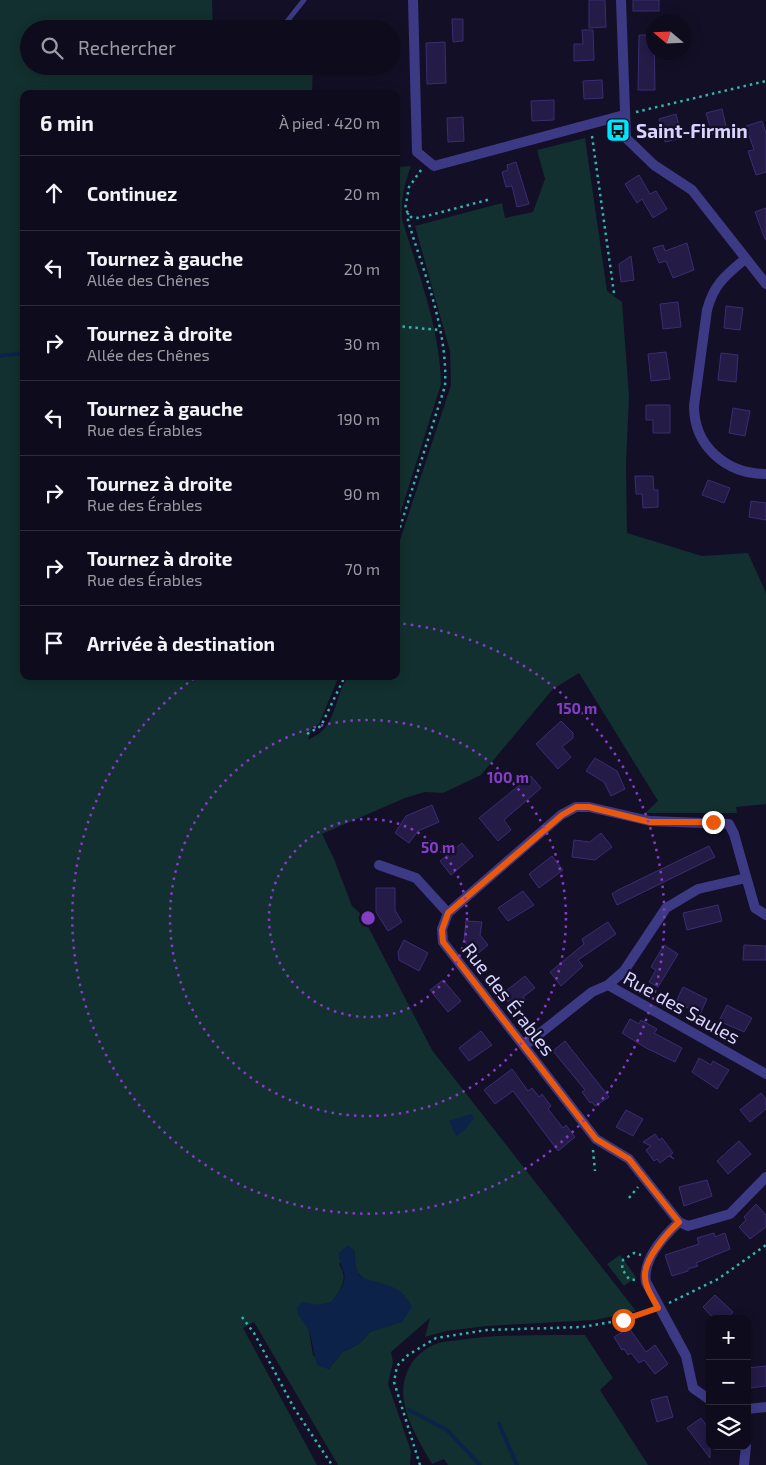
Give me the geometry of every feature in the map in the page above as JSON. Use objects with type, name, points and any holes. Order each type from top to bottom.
[{"type":"street","points":[[413,0],[417,152],[434,166],[624,115]]},
{"type":"street","points":[[621,0],[626,138],[654,165],[692,190],[766,284]]},
{"type":"street","points":[[745,259],[718,281],[711,294],[695,396],[694,421],[700,437],[718,460],[748,473],[766,474]]},
{"type":"street","points":[[379,866],[416,878],[448,913],[562,815],[576,807],[589,807],[650,822],[729,824],[734,834],[755,908],[766,915]]},
{"type":"street","points":[[524,1046],[592,992],[608,985],[624,970],[666,908],[698,889],[746,878]]},
{"type":"street","name":"Rue des Érables","points":[[448,913],[442,930],[443,942],[596,1139],[629,1159],[679,1222]]},
{"type":"street","name":"Rue des Saules","points":[[608,985],[766,1074]]},
{"type":"street","points":[[706,1397],[693,1388],[686,1356],[658,1308],[644,1274],[664,1235],[679,1222],[688,1226],[730,1214],[766,1177]]},
{"type":"street","points":[[751,1409],[766,1407]]},
{"type":"street","points":[[744,1465],[746,1450]]},
{"type":"lane","points":[[288,20],[304,0]]},
{"type":"path","points":[[624,115],[766,81]]},
{"type":"path","points":[[590,124],[614,293]]},
{"type":"path","points":[[428,162],[409,187],[404,209],[411,217],[418,218],[490,199]]},
{"type":"path","points":[[400,527],[445,386],[446,365],[439,330],[408,213]]},
{"type":"path","points":[[400,326],[439,330]]},
{"type":"path","points":[[307,734],[321,726],[344,680]]},
{"type":"path","points":[[595,1171],[593,1149],[596,1139]]},
{"type":"path","points":[[420,1465],[394,1382],[396,1366],[422,1345],[436,1338],[487,1330],[582,1328],[623,1320],[658,1308],[718,1279],[766,1245]]},
{"type":"path","points":[[646,1282],[629,1278],[622,1269],[623,1260],[634,1253],[652,1258]]},
{"type":"path","points":[[242,1317],[254,1333],[294,1408],[332,1465]]},
{"type":"green space","points":[[0,0],[212,0],[213,20],[20,20],[20,75],[313,75],[312,90],[20,90],[20,680],[337,680],[319,724],[312,728],[308,740],[321,732],[328,723],[346,680],[400,680],[400,540],[451,385],[450,351],[415,226],[502,203],[505,218],[533,212],[545,179],[537,150],[585,138],[607,291],[622,302],[629,396],[626,465],[627,533],[702,556],[748,553],[766,593],[766,804],[736,807],[737,813],[645,813],[658,801],[579,673],[553,689],[481,775],[443,793],[425,792],[405,798],[322,834],[352,906],[362,915],[432,1050],[636,1311],[595,1320],[486,1326],[446,1331],[425,1337],[430,1318],[391,1352],[393,1362],[388,1384],[411,1451],[410,1465],[338,1465],[254,1322],[243,1328],[317,1465],[0,1465]],"holes":[[[354,1250],[358,1273],[364,1278],[383,1327],[370,1332],[359,1344],[342,1352],[329,1369],[313,1355],[309,1331],[318,1305],[331,1303],[341,1289],[344,1280],[339,1264]]]},
{"type":"green space","points":[[411,166],[406,179],[402,219],[421,280],[437,342],[441,384],[400,514],[400,167]]},
{"type":"green space","points":[[620,1255],[636,1277],[624,1286],[607,1264]]},
{"type":"green space","points":[[522,1335],[585,1335],[613,1378],[600,1390],[648,1465],[448,1465],[444,1459],[432,1464],[412,1426],[406,1410],[403,1393],[406,1375],[420,1353],[439,1343],[474,1338]]},
{"type":"water","points":[[472,1114],[474,1118],[464,1131],[456,1136],[449,1121]]},
{"type":"water","points":[[348,1245],[354,1250],[356,1268],[360,1276],[396,1289],[402,1293],[412,1307],[402,1322],[370,1332],[359,1344],[342,1352],[329,1369],[318,1366],[309,1331],[297,1311],[297,1307],[302,1302],[318,1305],[331,1302],[336,1296],[343,1285],[345,1277],[339,1253]]},
{"type":"building","points":[[589,0],[605,0],[606,27],[589,28]]},
{"type":"building","points":[[633,0],[659,0],[659,11],[633,11]]},
{"type":"building","points":[[452,19],[463,19],[463,41],[453,42]]},
{"type":"building","points":[[582,30],[593,30],[594,60],[574,61],[574,44],[583,44]]},
{"type":"building","points":[[639,35],[646,35],[646,60],[654,60],[655,90],[638,90]]},
{"type":"building","points":[[445,42],[446,83],[427,84],[426,43]]},
{"type":"building","points":[[602,80],[603,98],[584,99],[583,81]]},
{"type":"building","points":[[554,100],[554,120],[532,121],[531,101]]},
{"type":"building","points":[[722,109],[727,130],[712,134],[706,113]]},
{"type":"building","points":[[676,114],[682,138],[665,142],[659,119]]},
{"type":"building","points":[[463,117],[464,141],[448,142],[447,118]]},
{"type":"building","points":[[762,121],[766,133],[766,172],[756,175],[748,151],[754,150],[746,126]]},
{"type":"building","points":[[516,162],[529,204],[517,207],[512,186],[506,187],[502,172],[508,170],[507,165]]},
{"type":"building","points":[[639,175],[650,194],[656,191],[667,209],[653,218],[642,199],[637,203],[625,184]]},
{"type":"building","points":[[766,208],[766,239],[765,239],[755,212]]},
{"type":"building","points":[[687,243],[694,270],[673,278],[666,261],[659,263],[653,248],[663,245],[665,251]]},
{"type":"building","points":[[631,256],[634,280],[621,282],[619,264]]},
{"type":"building","points":[[678,302],[681,327],[663,329],[660,304]]},
{"type":"building","points":[[726,306],[743,308],[740,330],[724,328]]},
{"type":"building","points":[[666,352],[670,379],[651,381],[648,354]]},
{"type":"building","points":[[721,353],[738,355],[736,382],[718,380]]},
{"type":"building","points":[[646,405],[670,405],[670,433],[653,433],[653,420],[646,420]]},
{"type":"building","points":[[733,408],[750,411],[745,436],[729,433]]},
{"type":"building","points":[[635,476],[653,476],[654,490],[658,490],[658,507],[643,508],[642,494],[636,494]]},
{"type":"building","points":[[708,480],[730,488],[724,503],[702,495]]},
{"type":"building","points":[[751,501],[766,503],[766,520],[749,517]]},
{"type":"building","points":[[561,721],[573,733],[573,738],[562,747],[571,757],[558,769],[536,744]]},
{"type":"building","points":[[595,758],[617,771],[625,789],[611,796],[604,782],[586,771]]},
{"type":"building","points":[[531,776],[541,788],[504,820],[511,830],[498,841],[479,818]]},
{"type":"building","points":[[432,805],[439,822],[418,831],[409,843],[395,833],[406,816]]},
{"type":"building","points":[[601,833],[612,847],[595,860],[572,857],[574,840],[590,842]]},
{"type":"building","points":[[462,843],[473,856],[451,875],[440,861]]},
{"type":"building","points":[[709,846],[715,857],[617,905],[612,894],[618,890]]},
{"type":"building","points":[[552,856],[563,870],[539,888],[529,874]]},
{"type":"building","points":[[376,888],[395,888],[395,910],[402,922],[388,931],[376,912]]},
{"type":"building","points":[[523,891],[534,905],[508,921],[498,908]]},
{"type":"building","points":[[718,905],[722,921],[687,930],[683,913]]},
{"type":"building","points":[[466,921],[482,922],[480,935],[488,945],[476,955],[464,941]]},
{"type":"building","points":[[608,922],[616,934],[578,960],[583,966],[561,986],[550,972],[584,944],[582,939]]},
{"type":"building","points":[[404,940],[428,953],[419,971],[399,960],[398,952]]},
{"type":"building","points":[[664,945],[678,954],[658,987],[649,982],[656,970],[651,967]]},
{"type":"building","points":[[744,945],[766,946],[766,960],[743,960]]},
{"type":"building","points":[[525,976],[535,988],[523,997],[526,1001],[515,1010],[502,994]]},
{"type":"building","points":[[443,980],[461,1001],[448,1012],[430,990]]},
{"type":"building","points":[[683,987],[707,999],[700,1014],[676,1002]]},
{"type":"building","points":[[727,1005],[752,1018],[744,1032],[719,1021]]},
{"type":"building","points":[[630,1019],[639,1024],[641,1020],[657,1029],[654,1033],[682,1048],[675,1062],[646,1048],[622,1033]]},
{"type":"building","points":[[481,1031],[492,1045],[469,1061],[459,1048]]},
{"type":"building","points":[[565,1041],[609,1097],[595,1106],[592,1102],[590,1103],[582,1092],[585,1090],[553,1051]]},
{"type":"building","points":[[699,1058],[711,1065],[713,1061],[729,1070],[717,1089],[692,1072]]},
{"type":"building","points":[[512,1069],[528,1091],[532,1088],[539,1097],[542,1094],[551,1106],[548,1109],[563,1128],[566,1125],[575,1137],[558,1151],[513,1091],[495,1104],[484,1090]]},
{"type":"building","points":[[761,1093],[766,1099],[766,1109],[750,1122],[740,1110]]},
{"type":"building","points":[[626,1110],[643,1119],[633,1136],[616,1127]]},
{"type":"building","points":[[655,1134],[659,1140],[662,1138],[673,1153],[670,1155],[674,1159],[669,1156],[660,1163],[657,1159],[654,1161],[646,1150],[651,1146],[643,1142]]},
{"type":"building","points":[[739,1141],[751,1154],[728,1174],[717,1161]]},
{"type":"building","points":[[707,1180],[712,1196],[684,1206],[679,1187]]},
{"type":"building","points":[[756,1204],[766,1215],[766,1227],[750,1239],[739,1227],[746,1220],[744,1217]]},
{"type":"building","points":[[714,1233],[715,1237],[725,1233],[730,1249],[696,1263],[698,1266],[688,1269],[688,1271],[672,1276],[665,1255],[699,1244],[697,1238]]},
{"type":"building","points":[[715,1295],[733,1312],[730,1315],[710,1315],[703,1307]]},
{"type":"building","points":[[629,1328],[646,1352],[655,1345],[668,1364],[655,1374],[644,1360],[639,1363],[631,1353],[628,1355],[624,1349],[622,1350],[614,1337]]},
{"type":"building","points":[[766,1366],[766,1386],[751,1388],[751,1368]]},
{"type":"building","points":[[667,1396],[673,1417],[657,1422],[651,1400]]},
{"type":"building","points":[[701,1418],[706,1425],[706,1450],[710,1450],[710,1458],[687,1428]]},
{"type":"waterway","points":[[0,356],[20,354]]},
{"type":"waterway","points":[[409,1410],[447,1430],[480,1465]]},
{"type":"waterway","points":[[499,1424],[517,1465]]},
{"type":"place","name":"Saint-Firmin","points":[[618,130]]},
{"type":"route","points":[[623,1320],[658,1308],[646,1286],[644,1274],[664,1235],[679,1222],[629,1159],[596,1139],[443,942],[442,930],[448,913],[562,815],[576,807],[589,807],[650,822],[713,822]]}]
